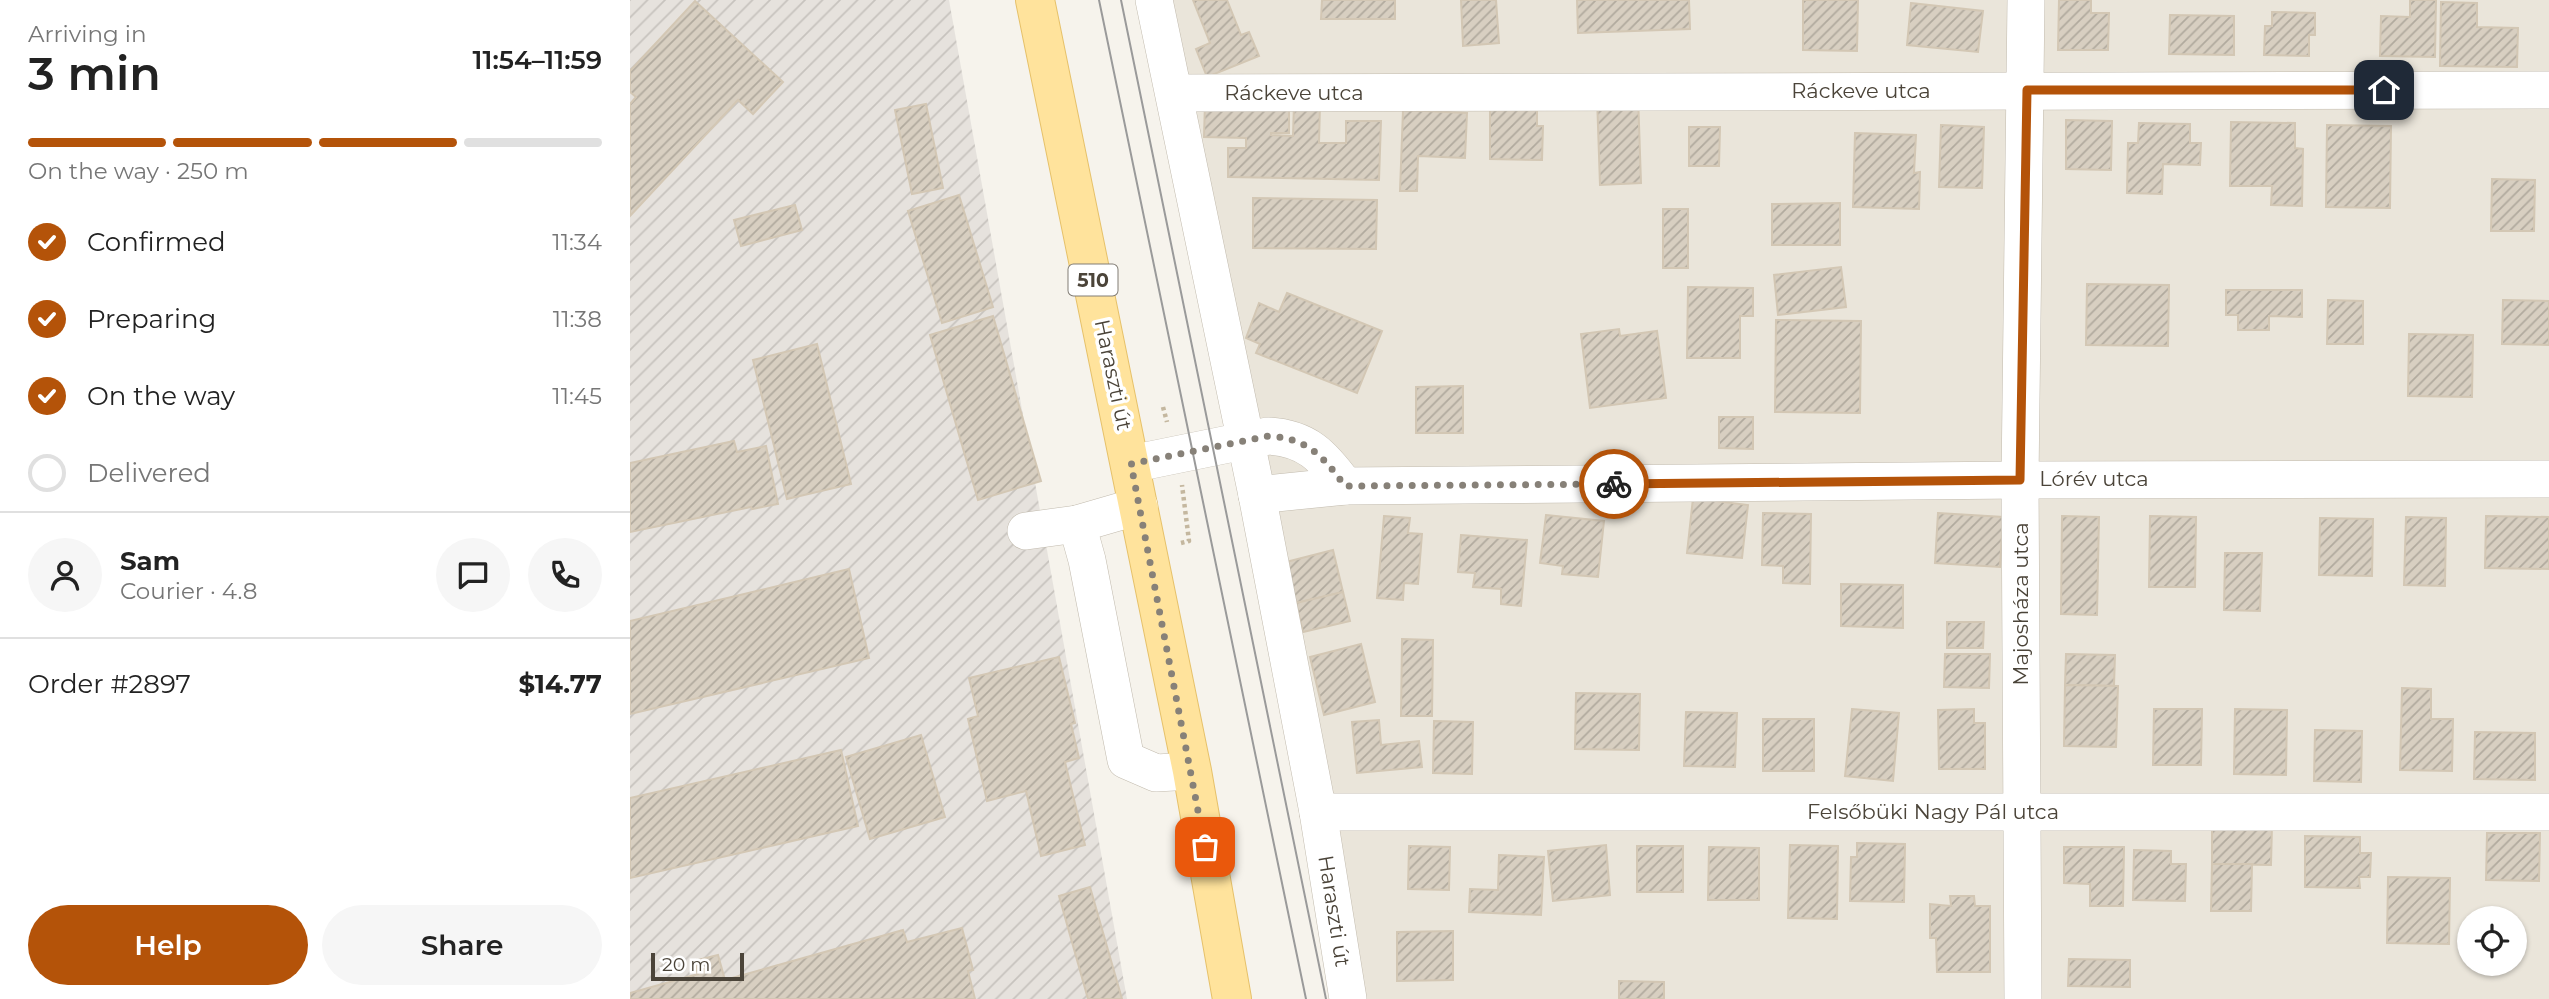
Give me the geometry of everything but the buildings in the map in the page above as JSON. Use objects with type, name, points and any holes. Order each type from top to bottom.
[{"type":"main road","name":"Haraszti út","points":[[1035,0],[1192,771],[1232,999]]},
{"type":"street","name":"Haraszti út","points":[[1154,0],[1257,495],[1318,812],[1348,999]]},
{"type":"street","name":"Majosháza utca","points":[[2023,999],[2020,480],[2027,90],[2026,0]]},
{"type":"street","name":"Ráckeve utca","points":[[1174,93],[2549,90]]},
{"type":"street","points":[[1131,464],[1268,436],[1285,437],[1304,444],[1326,460],[1345,486]]},
{"type":"street","name":"Lórév utca","points":[[1257,495],[1345,486],[2549,479]]},
{"type":"street","points":[[1026,531],[1077,524],[1139,506]]},
{"type":"street","points":[[1077,524],[1087,560],[1126,760],[1156,773],[1192,771]]},
{"type":"street","name":"Felsőbüki Nagy Pál utca","points":[[1318,812],[2549,812]]},
{"type":"shaded area","points":[[630,0],[949,0],[1127,999],[630,999]]},
{"type":"shaded area","points":[[1138,0],[2549,0],[2549,999],[1336,999],[1211,347]]},
{"type":"tram line","points":[[1099,0],[1306,999]]},
{"type":"tram line","points":[[1121,0],[1326,999]]},
{"type":"way so far","points":[[1205,847],[1131,464],[1268,436],[1285,437],[1304,444],[1326,460],[1345,486],[1614,484]]},
{"type":"route","points":[[1614,484],[2020,480],[2027,90],[2384,90]]}]
